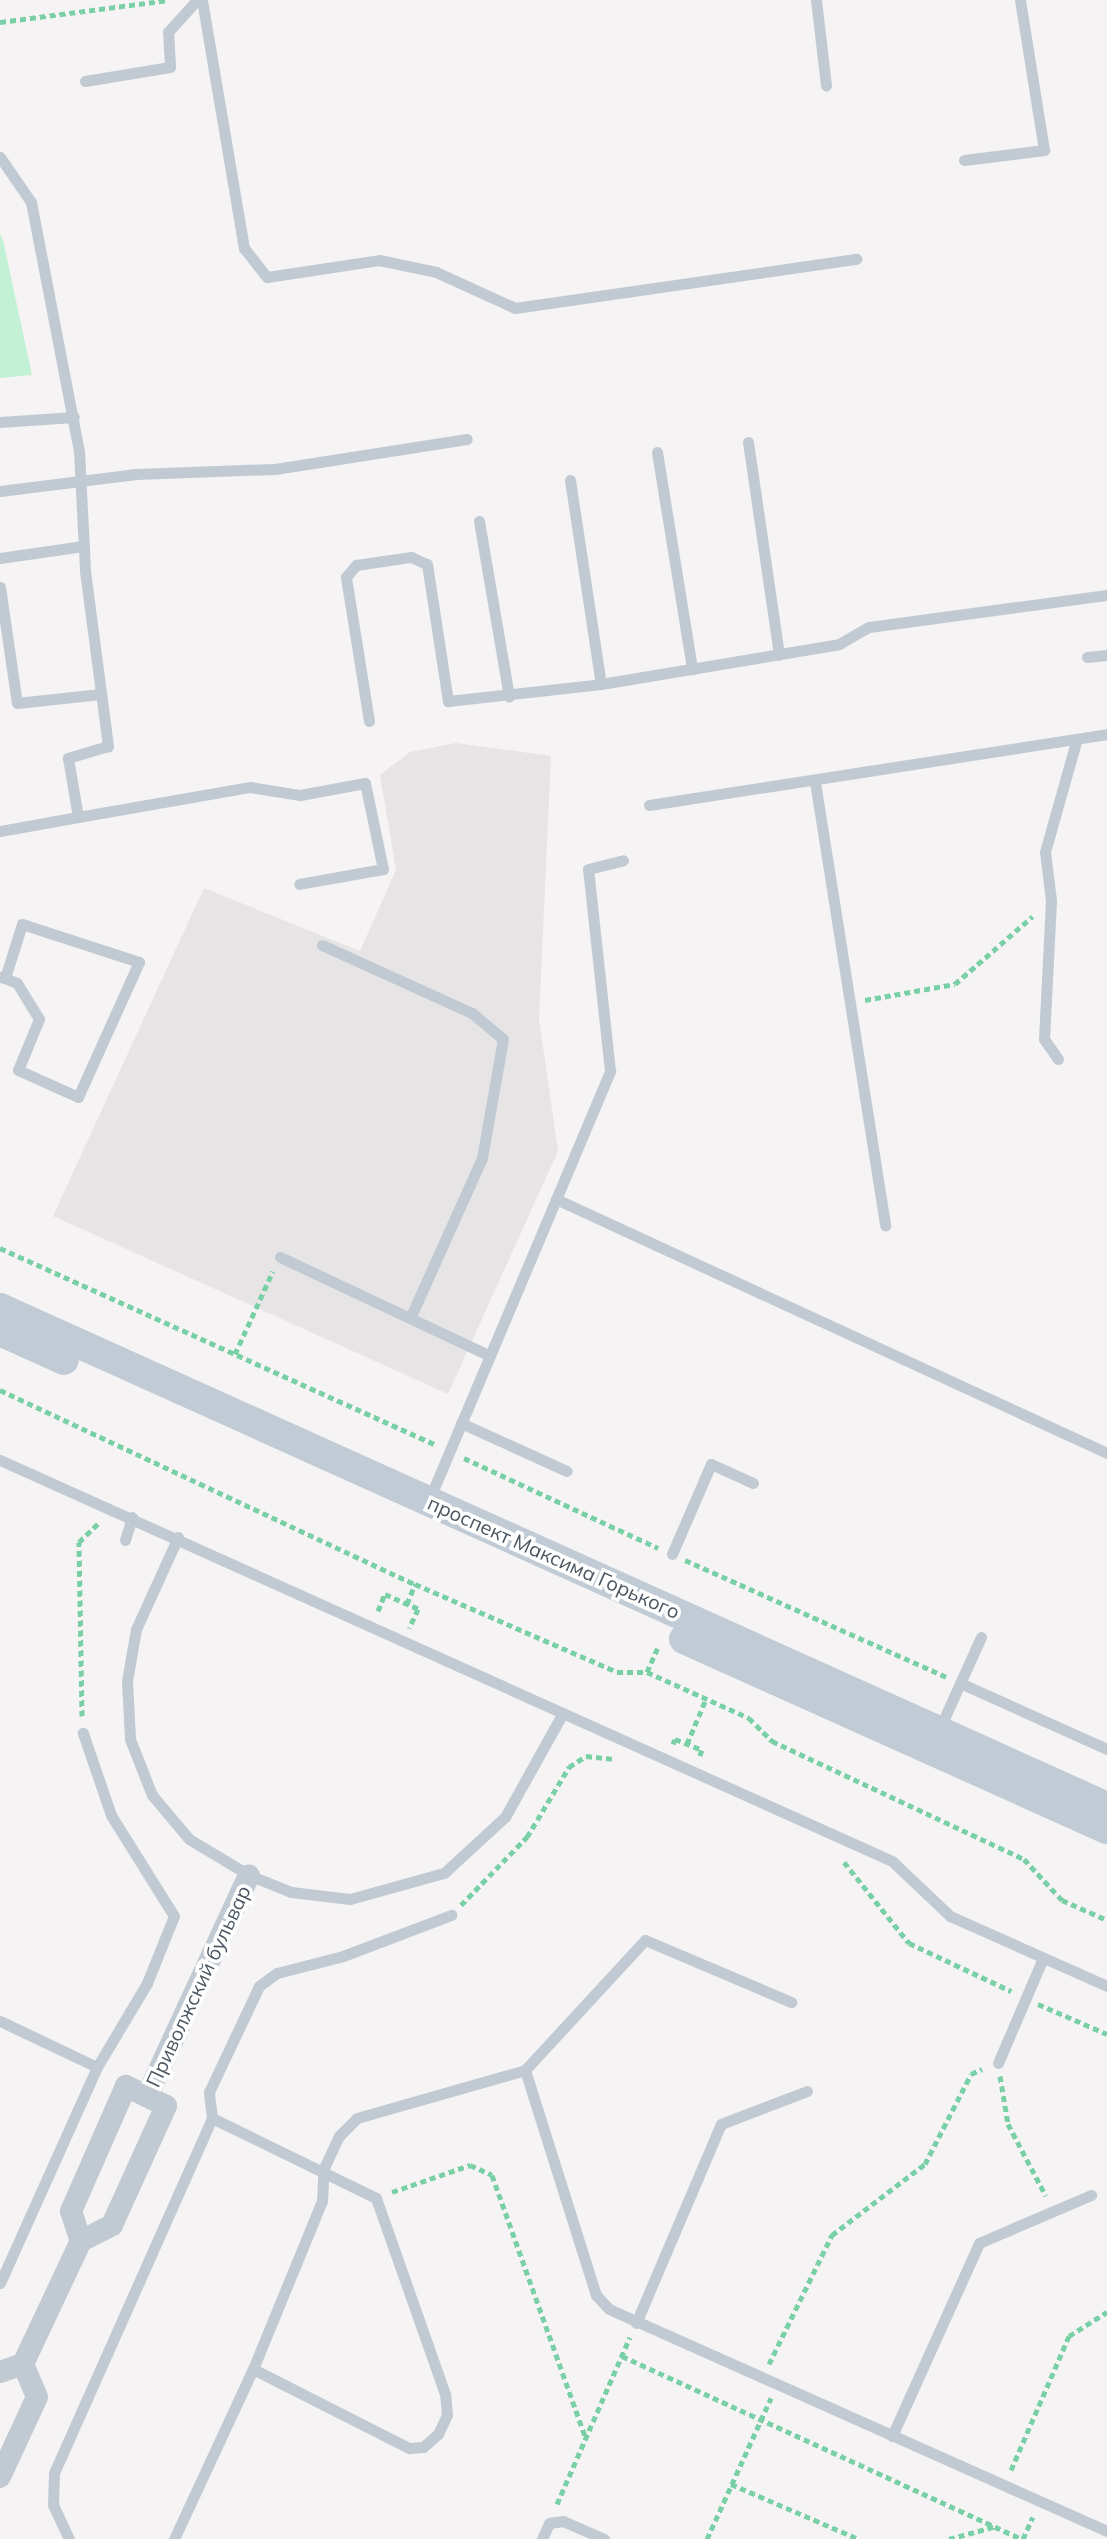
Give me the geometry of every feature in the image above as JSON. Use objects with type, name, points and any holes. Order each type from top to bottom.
[{"type":"main road","name":"проспект Максима Горького","points":[[0,1308],[425,1510],[935,1741],[1107,1829]]},
{"type":"main road","name":"проспект Максима Горького","points":[[0,1331],[425,1510]]},
{"type":"main road","name":"проспект Максима Горького","points":[[935,1741],[1107,1807]]},
{"type":"street","name":"Приволжский бульвар","points":[[147,2096],[249,1875]]},
{"type":"street","name":"Приволжский бульвар","points":[[126,2086],[166,2106],[112,2225],[81,2241],[71,2211],[126,2086]]},
{"type":"street","points":[[0,2372],[23,2364],[81,2241]]},
{"type":"street","points":[[0,2477],[37,2397],[23,2364]]},
{"type":"lane","points":[[85,81],[170,67],[168,32],[200,0]]},
{"type":"lane","points":[[200,0],[244,248],[267,277],[379,260],[436,272],[515,308],[857,259]]},
{"type":"lane","points":[[816,0],[826,85]]},
{"type":"lane","points":[[964,160],[1044,150],[1020,0]]},
{"type":"lane","points":[[0,157],[31,202],[74,417],[83,546],[108,746],[68,758],[78,817]]},
{"type":"lane","points":[[0,422],[74,417]]},
{"type":"lane","points":[[0,491],[136,474],[275,469],[467,439]]},
{"type":"lane","points":[[748,442],[779,655]]},
{"type":"lane","points":[[657,452],[692,669]]},
{"type":"lane","points":[[570,480],[601,684]]},
{"type":"lane","points":[[479,521],[509,696]]},
{"type":"lane","points":[[0,558],[83,546]]},
{"type":"lane","points":[[369,721],[346,577],[356,565],[411,557],[427,564],[448,701],[601,684],[839,644],[869,627],[1107,595]]},
{"type":"lane","points":[[0,587],[17,703],[101,694]]},
{"type":"lane","points":[[1087,657],[1107,655]]},
{"type":"lane","points":[[649,805],[1076,742],[1107,734]]},
{"type":"lane","points":[[1058,1059],[1044,1039],[1051,900],[1045,852],[1076,742]]},
{"type":"lane","points":[[815,782],[885,1226]]},
{"type":"lane","points":[[0,831],[250,787],[300,795],[365,783],[383,869],[299,884]]},
{"type":"lane","points":[[425,1510],[610,1071],[588,869],[623,860]]},
{"type":"lane","points":[[22,924],[139,962],[78,1097],[18,1070],[39,1019],[17,983],[2,978],[22,924]]},
{"type":"lane","points":[[322,945],[472,1013],[503,1039],[482,1158],[410,1318]]},
{"type":"lane","points":[[556,1199],[1107,1453]]},
{"type":"lane","points":[[280,1257],[490,1356]]},
{"type":"lane","points":[[461,1423],[567,1471]]},
{"type":"lane","points":[[0,1460],[178,1537],[892,1861],[950,1916],[1107,1986]]},
{"type":"lane","points":[[672,1554],[711,1464],[753,1483]]},
{"type":"lane","points":[[125,1540],[132,1517]]},
{"type":"lane","points":[[178,1537],[136,1629],[127,1681],[130,1739],[152,1795],[189,1839],[249,1875],[291,1892],[350,1899],[444,1873],[505,1817],[563,1713]]},
{"type":"lane","points":[[935,1741],[981,1637]]},
{"type":"lane","points":[[960,1683],[1107,1749]]},
{"type":"lane","points":[[0,2283],[97,2067],[147,1983],[174,1916],[111,1815],[83,1733]]},
{"type":"lane","points":[[69,2539],[53,2504],[54,2473],[212,2118],[209,2092],[259,1986],[277,1973],[343,1956],[451,1915]]},
{"type":"lane","points":[[174,2539],[253,2369],[322,2201],[324,2168],[339,2136],[357,2118],[525,2070],[645,1940],[791,2002]]},
{"type":"lane","points":[[998,2063],[1043,1958]]},
{"type":"lane","points":[[0,2021],[97,2067]]},
{"type":"lane","points":[[525,2070],[596,2295],[609,2309],[1107,2531]]},
{"type":"lane","points":[[636,2323],[721,2124],[807,2091]]},
{"type":"lane","points":[[212,2118],[324,2168],[376,2198],[445,2394],[447,2415],[438,2434],[423,2447],[409,2448],[253,2369]]},
{"type":"lane","points":[[892,2436],[979,2243],[1091,2195]]},
{"type":"lane","points":[[542,2539],[549,2523],[563,2521],[604,2539]]},
{"type":"path","points":[[0,22],[169,0]]},
{"type":"path","points":[[850,1002],[955,984],[1051,900]]},
{"type":"path","points":[[0,1248],[440,1447]]},
{"type":"path","points":[[235,1354],[280,1257]]},
{"type":"path","points":[[0,1390],[415,1584],[617,1672],[647,1672],[749,1718],[772,1741],[1024,1859],[1062,1900],[1107,1920]]},
{"type":"path","points":[[458,1455],[960,1683]]},
{"type":"path","points":[[81,1701],[79,1542],[115,1509]]},
{"type":"path","points":[[407,1604],[415,1584]]},
{"type":"path","points":[[385,1594],[418,1609]]},
{"type":"path","points":[[647,1672],[655,1655]]},
{"type":"path","points":[[687,1744],[706,1699]]},
{"type":"path","points":[[451,1915],[527,1837],[569,1767],[586,1756],[626,1764]]},
{"type":"path","points":[[834,1857],[848,1864],[909,1943],[1107,2034]]},
{"type":"path","points":[[762,2378],[832,2235],[925,2164],[971,2074],[998,2063],[1008,2124],[1054,2211]]},
{"type":"path","points":[[376,2198],[470,2165],[492,2175],[586,2439]]},
{"type":"path","points":[[1004,2485],[1069,2336],[1107,2312]]},
{"type":"path","points":[[549,2523],[636,2323]]},
{"type":"path","points":[[622,2356],[1022,2539],[1039,2501]]},
{"type":"path","points":[[707,2539],[777,2385]]},
{"type":"path","points":[[731,2484],[844,2536],[859,2539]]},
{"type":"path","points":[[949,2539],[994,2527]]},
{"type":"shaded area","points":[[456,743],[551,756],[539,1019],[558,1151],[448,1394],[53,1216],[204,888],[360,951],[396,870],[380,775],[410,752]]},
{"type":"green space","points":[[0,234],[3,240],[32,375],[0,378]]}]
